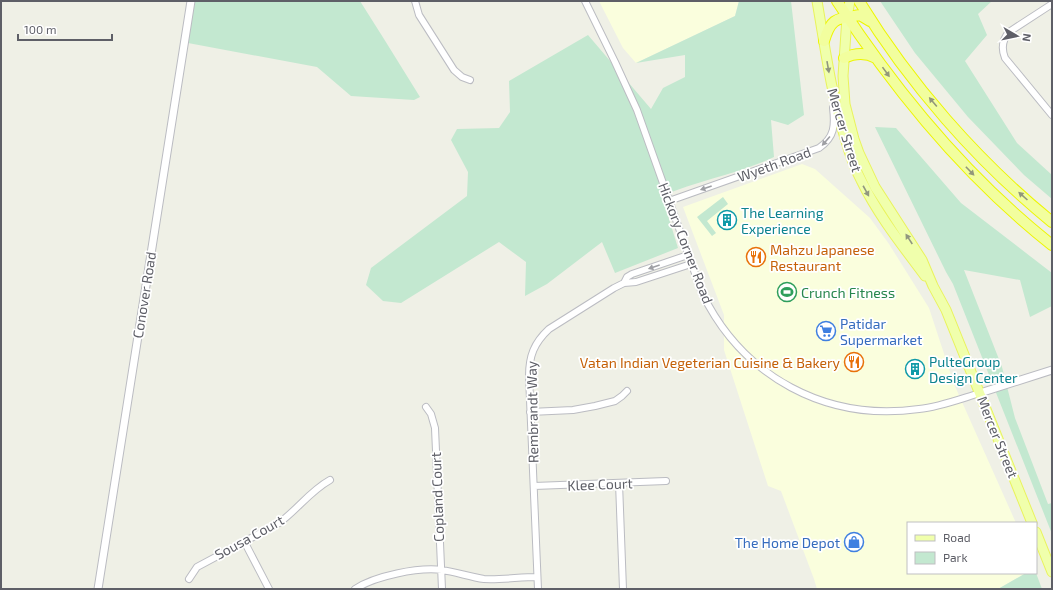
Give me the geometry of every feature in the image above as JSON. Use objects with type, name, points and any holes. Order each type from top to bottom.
[{"type":"highway","points":[[837,1],[908,101],[954,154],[995,196],[1052,245]]},
{"type":"highway","points":[[859,1],[909,74],[952,125],[999,173],[1052,222]]},
{"type":"highway","points":[[824,41],[827,29],[833,22],[840,18],[860,15],[872,22]]},
{"type":"highway","points":[[844,58],[851,55],[865,54],[876,58]]},
{"type":"main road","name":"Mercer Street","points":[[817,1],[832,90],[849,152],[860,179],[876,209],[933,286]]},
{"type":"main road","name":"Mercer Street","points":[[850,1],[847,17],[843,76],[845,104],[849,124],[859,154],[875,187],[922,260],[933,286],[946,310],[1032,522]]},
{"type":"main road","points":[[1037,534],[1052,572]]},
{"type":"street","name":"Conover Road","points":[[98,589],[191,1]]},
{"type":"street","points":[[415,1],[419,15],[454,70],[462,78],[470,80]]},
{"type":"street","name":"Hickory Corner Road","points":[[584,1],[628,88],[644,128],[702,293],[729,337],[748,357],[768,374],[799,392],[815,399],[847,407],[872,411],[891,411],[920,409],[936,406],[1052,370]]},
{"type":"street","points":[[1052,4],[1009,32],[1005,36],[1002,47],[1005,58],[1052,115]]},
{"type":"street","name":"Wyeth Road","points":[[669,201],[808,152],[823,145],[832,134],[834,123],[832,90]]},
{"type":"street","name":"Rembrandt Way","points":[[624,283],[632,274],[688,255]]},
{"type":"street","name":"Rembrandt Way","points":[[538,589],[529,376],[532,352],[541,337],[549,330],[576,311],[614,288],[624,283],[636,282],[691,264]]},
{"type":"street","points":[[530,412],[577,410],[611,402],[620,398],[627,390]]},
{"type":"street","name":"Copland Court","points":[[426,407],[431,414],[435,428],[442,589]]},
{"type":"street","name":"Sousa Court","points":[[189,579],[200,565],[279,523],[317,488],[330,480]]},
{"type":"street","name":"Klee Court","points":[[534,486],[666,481]]},
{"type":"street","points":[[619,483],[623,589]]},
{"type":"street","points":[[244,541],[269,589]]},
{"type":"street","points":[[355,589],[373,580],[391,575],[421,570],[440,570],[485,579],[537,577]]},
{"type":"shaded area","points":[[599,1],[739,1],[735,16],[636,63],[623,48]]},
{"type":"shaded area","points":[[802,164],[815,169],[870,218],[889,244],[929,308],[954,384],[1016,522],[907,522],[907,574],[1024,574],[998,589],[817,589],[781,491],[768,486],[724,350],[724,315],[683,207]]},
{"type":"green space","points":[[195,1],[360,1],[420,97],[414,100],[351,96],[317,67],[188,43]]},
{"type":"green space","points":[[739,1],[791,1],[804,115],[788,125],[771,120],[774,157],[662,196],[678,248],[615,273],[602,242],[547,284],[525,296],[526,262],[499,242],[401,303],[383,301],[366,285],[371,268],[467,196],[468,172],[451,140],[457,129],[499,128],[510,112],[509,81],[588,35],[651,109],[663,88],[685,77],[685,55],[636,63],[735,16]]},
{"type":"green space","points":[[880,1],[992,1],[978,14],[987,35],[965,61],[1017,143],[1052,175],[1052,199],[1024,175],[968,117],[915,53]]},
{"type":"green space","points":[[875,127],[896,128],[961,203],[1052,273],[1052,306],[1030,317],[1020,280],[964,270],[1002,367],[1015,418],[1048,504],[1052,503],[1052,534],[953,284]]},
{"type":"green space","points":[[723,197],[728,204],[707,221],[716,233],[712,236],[697,217]]},
{"type":"green space","points":[[1024,574],[1036,574],[1042,589],[998,589]]},
{"type":"place","name":"The Learning Experience","points":[[727,220]]},
{"type":"place","name":"Mahzu Japanese Restaurant","points":[[756,257]]},
{"type":"place","name":"Crunch Fitness","points":[[787,292]]},
{"type":"place","name":"Patidar Supermarket","points":[[826,331]]},
{"type":"place","name":"Vatan Indian Vegeterian Cuisine & Bakery","points":[[854,362]]},
{"type":"place","name":"PulteGroup Design Center","points":[[915,369]]},
{"type":"place","name":"The Home Depot","points":[[854,542]]}]
